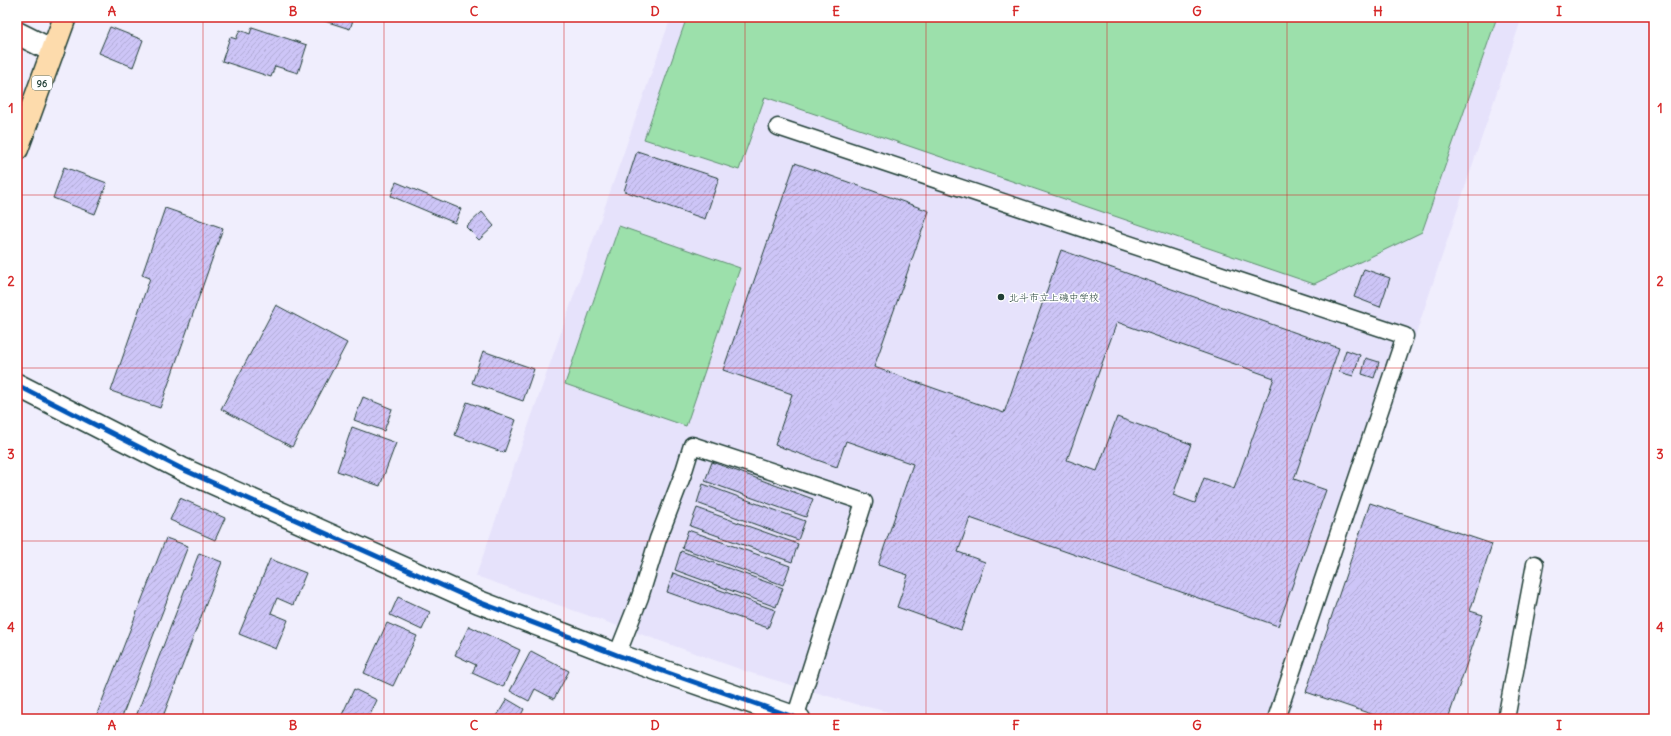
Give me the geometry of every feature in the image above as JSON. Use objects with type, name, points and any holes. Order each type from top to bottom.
[{"type":"main road","name":"96","points":[[17,149],[65,17]]},
{"type":"street","points":[[17,33],[53,51]]},
{"type":"street","points":[[17,385],[190,472],[478,602],[617,655],[797,718]]},
{"type":"lane","points":[[778,127],[1405,336],[1276,719]]},
{"type":"lane","points":[[617,655],[640,597],[658,539],[692,444],[864,502],[797,718]]},
{"type":"lane","points":[[1506,719],[1535,564]]},
{"type":"shaded area","name":"北斗市立上磯中学校","points":[[671,17],[1522,17],[1287,719],[919,719],[855,704],[751,673],[476,576]]},
{"type":"green space","points":[[687,17],[1497,17],[1422,232],[1314,284],[765,97],[739,170],[644,139]]},
{"type":"green space","points":[[619,226],[740,268],[686,426],[565,384]]},
{"type":"building","points":[[312,17],[354,17],[350,29]]},
{"type":"building","points":[[110,27],[143,40],[133,67],[99,53]]},
{"type":"building","points":[[252,27],[307,45],[298,73],[275,66],[271,77],[222,61],[230,37],[236,39],[240,30],[250,34]]},
{"type":"building","points":[[637,151],[719,178],[705,219],[624,191]]},
{"type":"building","points":[[795,163],[929,211],[874,367],[1004,413],[1061,250],[1339,348],[1294,479],[1326,490],[1278,626],[970,518],[958,552],[985,562],[961,630],[897,607],[908,575],[878,565],[913,464],[846,441],[837,467],[775,445],[792,394],[723,370]],"holes":[[[1117,322],[1274,378],[1234,489],[1204,478],[1195,503],[1173,495],[1191,444],[1117,417],[1097,471],[1067,460]]]},
{"type":"building","points":[[64,167],[107,183],[95,214],[53,198]]},
{"type":"building","points":[[396,182],[461,209],[455,223],[391,196]]},
{"type":"building","points":[[165,208],[223,228],[160,408],[111,391],[150,278],[142,275]]},
{"type":"building","points":[[482,212],[494,226],[479,240],[466,227]]},
{"type":"building","points":[[1364,269],[1390,278],[1380,307],[1354,297]]},
{"type":"building","points":[[276,305],[347,343],[292,447],[221,409]]},
{"type":"building","points":[[1346,350],[1360,355],[1353,376],[1339,372]]},
{"type":"building","points":[[483,351],[534,369],[523,401],[472,383]]},
{"type":"building","points":[[1366,358],[1379,362],[1374,378],[1362,374]]},
{"type":"building","points":[[363,397],[392,409],[384,431],[354,420]]},
{"type":"building","points":[[467,402],[516,420],[504,453],[455,435]]},
{"type":"building","points":[[352,427],[396,443],[380,486],[337,471]]},
{"type":"building","points":[[712,462],[813,499],[806,517],[705,481]]},
{"type":"building","points":[[703,484],[805,521],[798,540],[697,503]]},
{"type":"building","points":[[180,498],[225,518],[215,540],[170,520]]},
{"type":"building","points":[[1370,503],[1492,544],[1470,611],[1483,615],[1448,719],[1386,719],[1306,692]]},
{"type":"building","points":[[697,508],[798,544],[792,562],[690,526]]},
{"type":"building","points":[[688,530],[790,566],[783,585],[682,548]]},
{"type":"building","points":[[166,538],[188,546],[121,719],[95,719]]},
{"type":"building","points":[[681,551],[783,588],[776,607],[675,570]]},
{"type":"building","points":[[199,553],[222,562],[162,719],[135,719]]},
{"type":"building","points":[[270,559],[306,573],[293,605],[277,598],[271,613],[288,620],[276,649],[239,634]]},
{"type":"building","points":[[673,573],[775,610],[768,628],[667,592]]},
{"type":"building","points":[[398,597],[430,612],[422,630],[390,615]]},
{"type":"building","points":[[387,623],[417,636],[393,686],[364,673]]},
{"type":"building","points":[[469,626],[520,650],[503,687],[472,673],[476,665],[455,655]]},
{"type":"building","points":[[531,651],[569,671],[554,699],[535,689],[529,701],[510,691]]},
{"type":"building","points":[[354,689],[377,700],[368,719],[340,719]]},
{"type":"building","points":[[507,699],[524,709],[519,719],[495,719]]},
{"type":"cycle path","points":[[17,385],[182,469],[479,602],[617,655],[799,719]]},
{"type":"place","name":"北斗市立上磯中学校","points":[[1001,297]]}]
